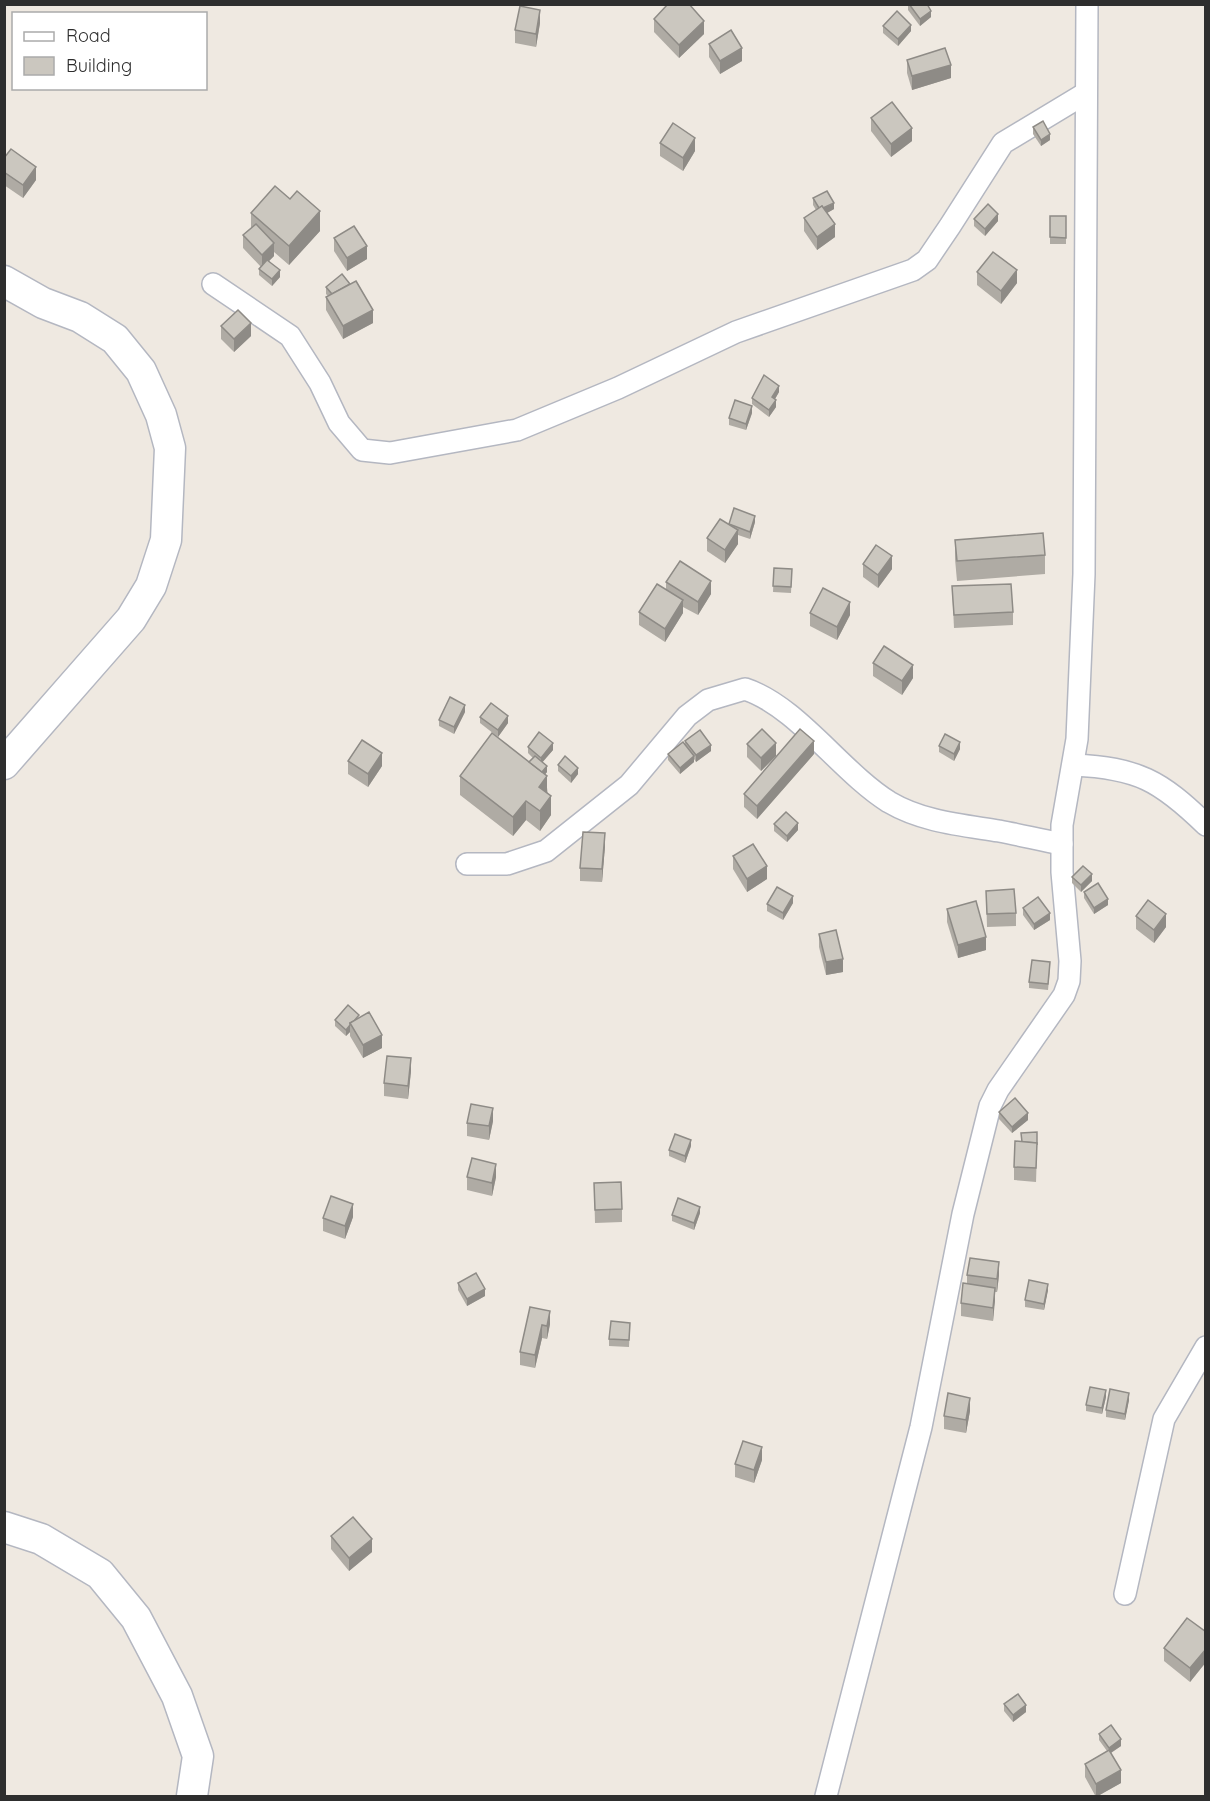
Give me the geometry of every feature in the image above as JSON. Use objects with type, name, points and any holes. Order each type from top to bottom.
[{"type":"main road","points":[[4,281],[43,303],[80,317],[115,339],[141,371],[161,415],[170,448],[166,540],[151,586],[131,619],[4,764]]},
{"type":"main road","points":[[4,1527],[41,1539],[100,1574],[136,1618],[177,1696],[198,1756],[192,1797]]},
{"type":"street","points":[[826,1797],[921,1427],[963,1214],[990,1106],[998,1090],[1064,994],[1069,981],[1070,961],[1062,872],[1062,825],[1074,765],[1084,574],[1087,4]]},
{"type":"street","points":[[213,284],[290,336],[320,383],[339,423],[362,450],[390,453],[517,430],[618,388],[736,332],[913,270],[933,252],[1003,142],[1086,93]]},
{"type":"street","points":[[467,864],[507,864],[546,851],[629,785],[687,716],[708,700],[745,689],[770,701],[847,770],[890,802],[953,826],[998,831],[1062,844]]},
{"type":"street","points":[[1074,765],[1126,770],[1151,780],[1206,825]]},
{"type":"street","points":[[1125,1594],[1164,1419],[1206,1347]]},
{"type":"building","points":[[668,4],[689,4],[704,21],[679,45],[654,19]]},
{"type":"building","points":[[909,4],[927,4],[931,11],[920,19]]},
{"type":"building","points":[[520,6],[540,10],[536,34],[515,30]]},
{"type":"building","points":[[897,11],[911,25],[898,39],[883,26]]},
{"type":"building","points":[[731,30],[742,48],[720,61],[709,44]]},
{"type":"building","points":[[945,48],[951,65],[912,76],[907,60]]},
{"type":"building","points":[[892,102],[912,128],[891,144],[871,118]]},
{"type":"building","points":[[1043,121],[1050,134],[1041,140],[1033,127]]},
{"type":"building","points":[[673,123],[695,138],[683,158],[660,143]]},
{"type":"building","points":[[11,149],[36,167],[23,185],[4,172],[4,158]]},
{"type":"building","points":[[275,186],[290,199],[297,191],[320,211],[289,246],[251,213]]},
{"type":"building","points":[[827,191],[834,203],[819,208],[813,198]]},
{"type":"building","points":[[988,204],[998,214],[985,229],[974,219]]},
{"type":"building","points":[[822,206],[835,224],[817,237],[804,218]]},
{"type":"building","points":[[1050,216],[1066,216],[1066,238],[1050,237]]},
{"type":"building","points":[[256,224],[274,243],[262,255],[243,235]]},
{"type":"building","points":[[354,226],[367,246],[347,258],[334,238]]},
{"type":"building","points":[[993,252],[1017,270],[1001,291],[977,272]]},
{"type":"building","points":[[267,260],[280,270],[272,279],[259,269]]},
{"type":"building","points":[[342,274],[350,284],[332,294],[326,287]]},
{"type":"building","points":[[356,281],[373,310],[343,326],[326,297]]},
{"type":"building","points":[[238,310],[251,323],[234,339],[221,326]]},
{"type":"building","points":[[764,375],[779,386],[772,397],[776,400],[769,410],[752,398]]},
{"type":"building","points":[[735,400],[752,406],[746,424],[729,418]]},
{"type":"building","points":[[734,508],[755,516],[750,532],[729,524]]},
{"type":"building","points":[[720,519],[738,530],[725,550],[707,538]]},
{"type":"building","points":[[1043,533],[1045,555],[957,561],[955,540]]},
{"type":"building","points":[[876,545],[892,556],[878,575],[863,564]]},
{"type":"building","points":[[680,561],[711,581],[698,602],[666,582]]},
{"type":"building","points":[[774,568],[792,569],[791,587],[773,586]]},
{"type":"building","points":[[657,584],[683,600],[665,629],[639,612]]},
{"type":"building","points":[[1011,584],[1013,612],[954,615],[952,586]]},
{"type":"building","points":[[823,588],[850,602],[837,627],[810,613]]},
{"type":"building","points":[[884,646],[913,665],[902,681],[873,663]]},
{"type":"building","points":[[450,697],[465,705],[454,727],[439,720]]},
{"type":"building","points":[[491,703],[508,716],[498,730],[480,717]]},
{"type":"building","points":[[762,729],[776,743],[761,758],[747,744]]},
{"type":"building","points":[[800,729],[814,741],[757,806],[744,794]]},
{"type":"building","points":[[700,730],[711,745],[696,755],[685,741]]},
{"type":"building","points":[[539,732],[553,743],[541,758],[528,747]]},
{"type":"building","points":[[492,733],[547,776],[539,787],[551,796],[540,811],[526,801],[513,817],[460,776]]},
{"type":"building","points":[[945,734],[960,742],[954,754],[939,746]]},
{"type":"building","points":[[362,740],[382,753],[368,774],[348,761]]},
{"type":"building","points":[[683,742],[694,756],[680,768],[668,754]]},
{"type":"building","points":[[535,756],[547,766],[542,772],[529,762]]},
{"type":"building","points":[[565,756],[578,768],[571,776],[558,765]]},
{"type":"building","points":[[786,812],[798,823],[787,836],[774,824]]},
{"type":"building","points":[[583,832],[605,833],[602,869],[580,868]]},
{"type":"building","points":[[753,844],[767,866],[747,879],[733,856]]},
{"type":"building","points":[[1083,866],[1092,874],[1081,885],[1072,877]]},
{"type":"building","points":[[1098,883],[1108,899],[1094,908],[1084,892]]},
{"type":"building","points":[[777,887],[793,896],[783,913],[767,904]]},
{"type":"building","points":[[1014,889],[1016,913],[987,914],[986,891]]},
{"type":"building","points":[[1038,897],[1050,913],[1034,924],[1023,908]]},
{"type":"building","points":[[1148,900],[1166,914],[1154,930],[1136,916]]},
{"type":"building","points":[[976,901],[986,937],[958,945],[947,909]]},
{"type":"building","points":[[836,930],[843,959],[826,962],[819,934]]},
{"type":"building","points":[[1032,960],[1050,962],[1048,984],[1029,982]]},
{"type":"building","points":[[348,1005],[359,1015],[346,1030],[335,1020]]},
{"type":"building","points":[[369,1012],[382,1035],[363,1045],[350,1023]]},
{"type":"building","points":[[387,1056],[411,1058],[408,1086],[384,1083]]},
{"type":"building","points":[[1015,1098],[1028,1113],[1012,1127],[999,1112]]},
{"type":"building","points":[[471,1104],[493,1108],[489,1126],[467,1123]]},
{"type":"building","points":[[1037,1132],[1037,1143],[1022,1142],[1021,1133]]},
{"type":"building","points":[[675,1134],[691,1140],[685,1156],[669,1150]]},
{"type":"building","points":[[1015,1141],[1037,1143],[1036,1168],[1014,1167]]},
{"type":"building","points":[[472,1158],[496,1164],[492,1183],[467,1177]]},
{"type":"building","points":[[621,1182],[622,1209],[595,1210],[594,1183]]},
{"type":"building","points":[[331,1196],[353,1204],[345,1226],[323,1218]]},
{"type":"building","points":[[678,1198],[700,1207],[694,1223],[672,1215]]},
{"type":"building","points":[[970,1258],[999,1262],[997,1279],[967,1275]]},
{"type":"building","points":[[476,1273],[485,1289],[467,1299],[458,1283]]},
{"type":"building","points":[[1029,1280],[1048,1284],[1044,1304],[1025,1300]]},
{"type":"building","points":[[963,1283],[995,1288],[993,1308],[961,1303]]},
{"type":"building","points":[[530,1307],[550,1311],[547,1326],[542,1325],[535,1355],[520,1352]]},
{"type":"building","points":[[611,1321],[630,1323],[629,1340],[609,1339]]},
{"type":"building","points":[[1090,1387],[1106,1390],[1102,1408],[1086,1405]]},
{"type":"building","points":[[1110,1389],[1129,1393],[1125,1414],[1106,1410]]},
{"type":"building","points":[[948,1393],[970,1398],[966,1420],[944,1416]]},
{"type":"building","points":[[743,1441],[762,1447],[754,1470],[735,1464]]},
{"type":"building","points":[[353,1517],[372,1539],[349,1558],[331,1536]]},
{"type":"building","points":[[1187,1618],[1206,1632],[1206,1649],[1190,1668],[1164,1648]]},
{"type":"building","points":[[1018,1694],[1026,1705],[1013,1715],[1004,1704]]},
{"type":"building","points":[[1111,1725],[1121,1739],[1109,1748],[1099,1734]]},
{"type":"building","points":[[1109,1750],[1121,1770],[1096,1784],[1085,1764]]}]
